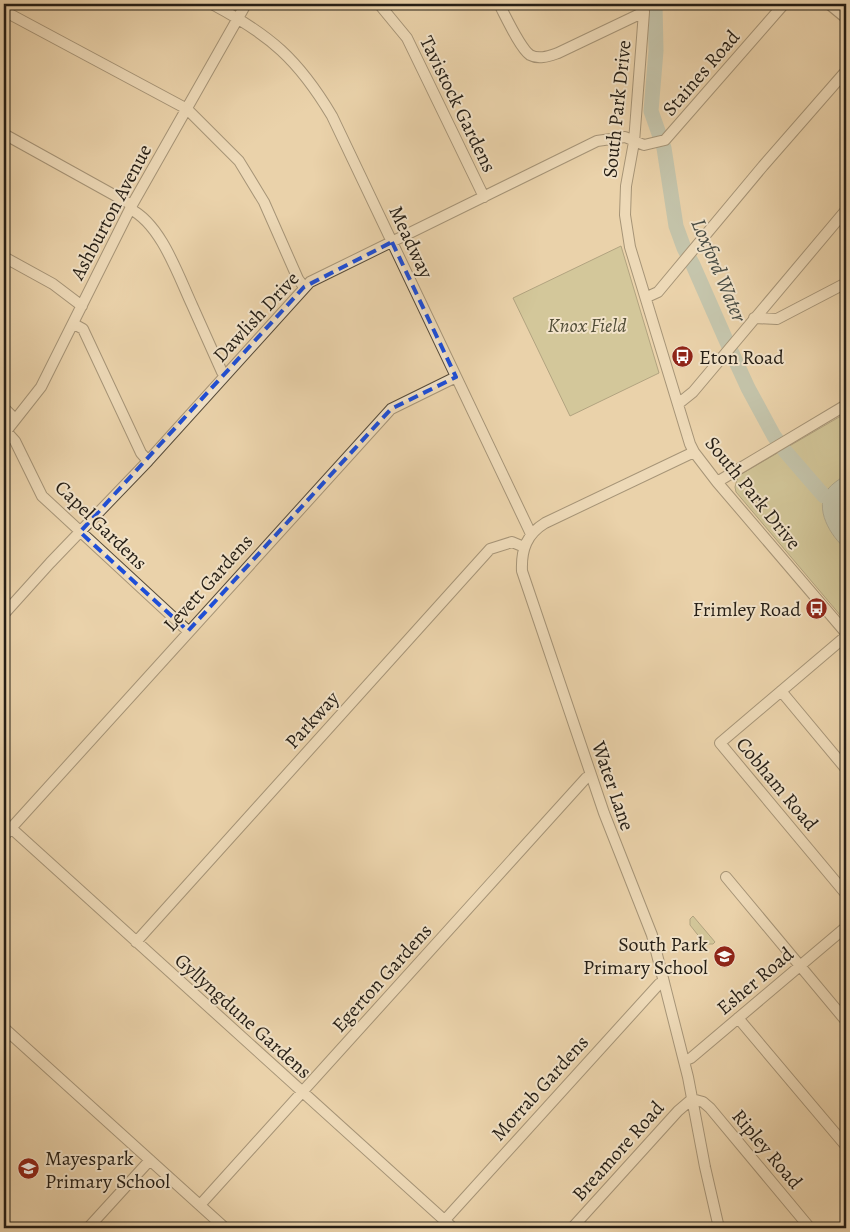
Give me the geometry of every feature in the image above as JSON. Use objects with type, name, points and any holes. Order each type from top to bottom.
[{"type":"street","name":"Meadway","points":[[212,4],[264,35],[285,52],[316,90],[332,116],[531,534]]},
{"type":"street","name":"Ashburton Avenue","points":[[5,433],[41,387],[131,207],[246,4]]},
{"type":"street","name":"Tavistock Gardens","points":[[379,4],[407,38],[484,197]]},
{"type":"street","points":[[499,4],[522,46],[531,55],[543,57],[558,53],[643,8]]},
{"type":"street","name":"Staines Road","points":[[634,142],[644,145],[661,141],[784,4]]},
{"type":"street","points":[[829,4],[846,18]]},
{"type":"street","name":"South Park Drive","points":[[643,8],[634,142],[626,186],[626,215],[630,247],[678,404],[694,452],[717,482],[846,634]]},
{"type":"street","points":[[4,11],[187,109],[239,161],[264,202],[298,279],[304,288]]},
{"type":"street","points":[[646,298],[658,292],[763,166],[846,71]]},
{"type":"street","points":[[4,134],[131,207],[148,223],[163,245],[225,375]]},
{"type":"street","name":"Dawlish Drive","points":[[4,614],[148,461],[310,282],[597,141],[624,137],[634,142]]},
{"type":"street","points":[[678,404],[693,392],[846,210]]},
{"type":"street","points":[[4,256],[53,284],[82,306]]},
{"type":"street","points":[[754,318],[777,319],[846,283]]},
{"type":"street","points":[[74,324],[84,330],[140,453],[148,461]]},
{"type":"street","name":"Levett Gardens","points":[[7,832],[391,409],[456,377]]},
{"type":"street","points":[[717,482],[846,405]]},
{"type":"street","points":[[4,408],[15,420]]},
{"type":"street","name":"Capel Gardens","points":[[5,433],[15,441],[42,496],[188,631]]},
{"type":"street","name":"Water Lane","points":[[694,452],[545,523],[531,534],[524,547],[522,571],[591,776],[652,935],[684,1061],[704,1167],[719,1228]]},
{"type":"street","name":"Parkway","points":[[136,942],[490,549],[512,542],[524,547]]},
{"type":"street","points":[[846,634],[781,691],[846,769]]},
{"type":"street","name":"Cobham Road","points":[[781,691],[720,743],[846,894]]},
{"type":"street","name":"Egerton Gardens","points":[[200,1205],[586,778],[591,776]]},
{"type":"street","name":"Gyllyngdune Gardens","points":[[7,832],[136,942],[453,1228]]},
{"type":"street","points":[[726,878],[846,1021]]},
{"type":"street","name":"Esher Road","points":[[684,1061],[691,1058],[846,927]]},
{"type":"street","name":"Morrab Gardens","points":[[444,1221],[659,984],[664,982]]},
{"type":"street","points":[[738,1018],[846,1146]]},
{"type":"street","points":[[4,1028],[225,1228]]},
{"type":"street","name":"Breamore Road","points":[[572,1228],[678,1111],[692,1099]]},
{"type":"street","name":"Ripley Road","points":[[692,1099],[702,1102],[710,1108],[810,1228]]},
{"type":"street","points":[[88,1228],[150,1160]]},
{"type":"highlighted area","points":[[392,242],[456,377],[391,409],[188,631],[80,532],[304,287]]},
{"type":"green space","name":"Knox Field","points":[[621,246],[659,373],[570,416],[513,298]]},
{"type":"green space","points":[[846,413],[846,622],[736,492],[735,487],[738,476]]},
{"type":"green space","points":[[693,916],[715,942],[713,944],[705,944],[690,925],[690,919]]},
{"type":"water","points":[[843,477],[846,477],[846,549],[830,530],[822,505],[828,489]]},
{"type":"waterway","name":"Loxford Water","points":[[655,4],[656,51],[651,111],[664,148],[676,226],[684,248],[748,388],[774,436],[824,496]]},
{"type":"place","name":"Eton Road","points":[[683,357]]},
{"type":"place","name":"Frimley Road","points":[[817,609]]},
{"type":"place","name":"South Park Primary School","points":[[724,956]]},
{"type":"place","name":"Mayespark Primary School","points":[[29,1169]]}]
